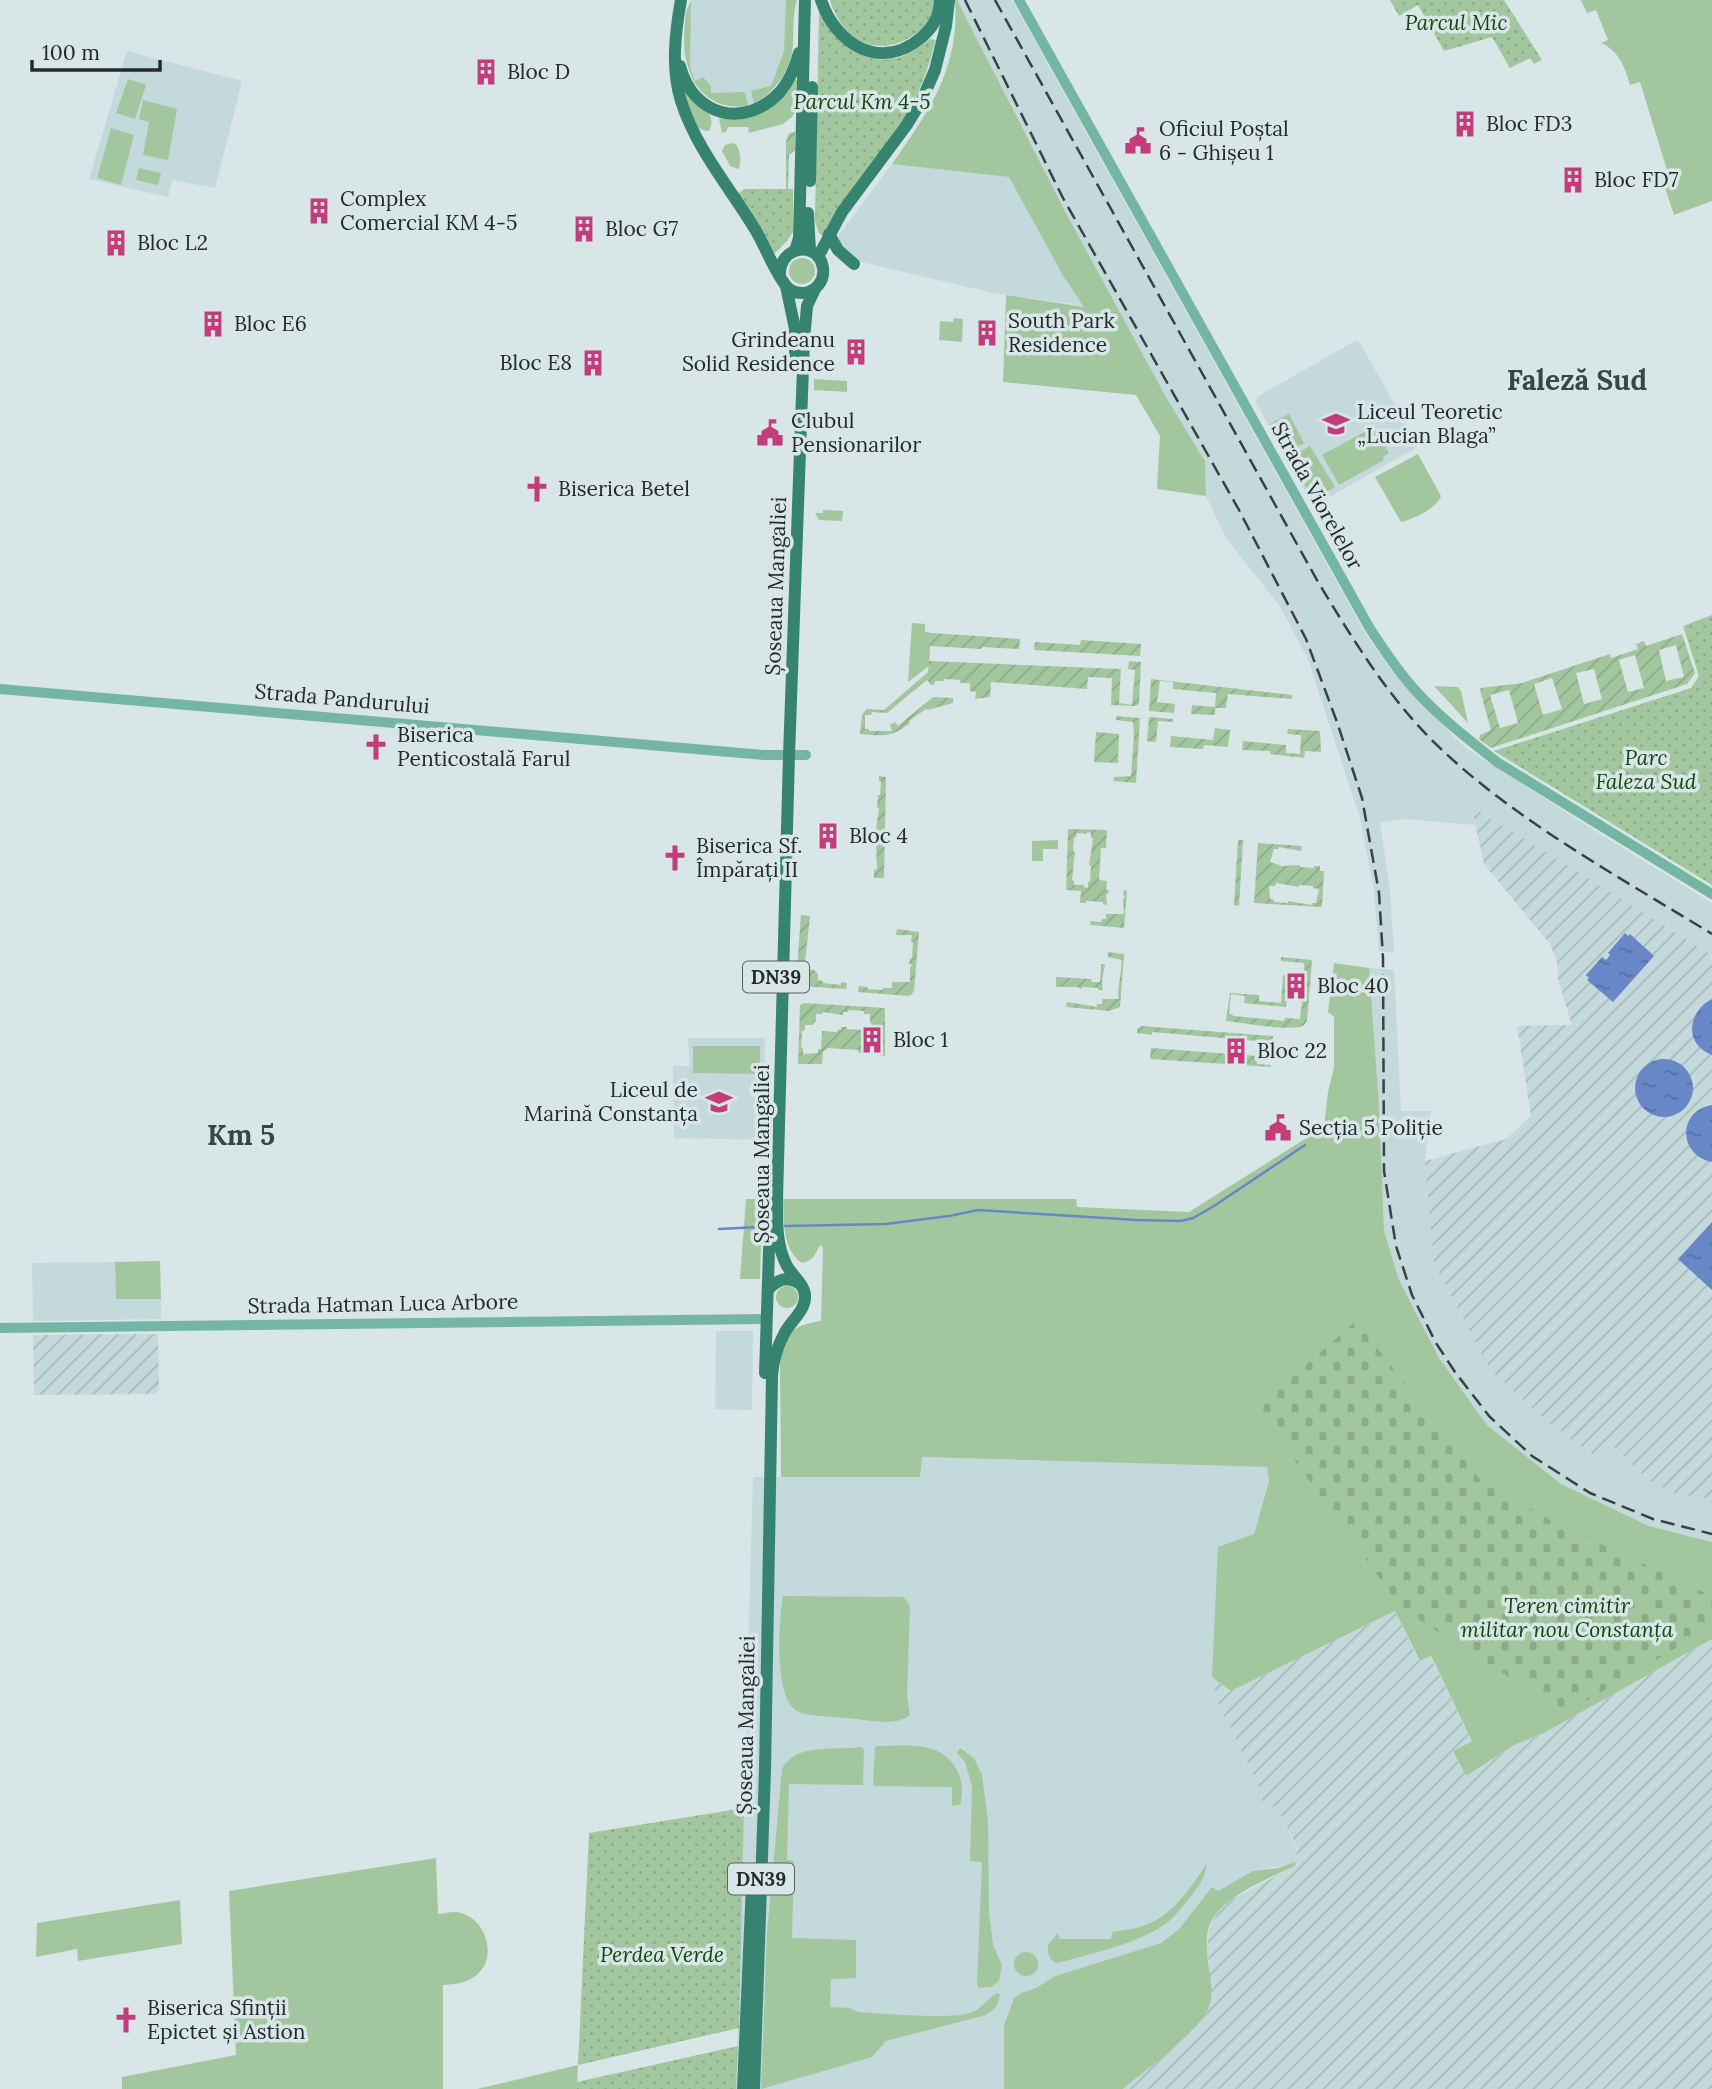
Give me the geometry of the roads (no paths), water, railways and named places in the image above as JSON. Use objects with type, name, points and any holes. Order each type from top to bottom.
[{"type":"main road","points":[[681,0],[675,45],[682,72],[697,97],[714,111],[730,113],[755,110],[779,93],[795,69],[804,36]]},
{"type":"main road","points":[[805,0],[799,238],[794,251],[781,263],[783,281],[796,293],[815,289]]},
{"type":"main road","name":"DN39","points":[[813,0],[808,213],[814,254],[822,265],[823,276],[815,289]]},
{"type":"main road","points":[[821,0],[831,22],[842,35],[862,49],[885,54],[908,48],[923,36],[936,21],[940,0]]},
{"type":"main road","points":[[794,251],[814,254],[846,205],[915,112],[932,79],[942,41],[948,0]]},
{"type":"main road","points":[[936,21],[942,31],[942,41]]},
{"type":"main road","name":"Șoseaua Mangaliei","points":[[675,45],[676,76],[688,119],[714,166],[756,230],[783,281],[796,337],[767,1319],[758,1754],[743,2089]]},
{"type":"main road","points":[[829,234],[838,250],[854,264]]},
{"type":"main road","name":"Șoseaua Mangaliei","points":[[754,2089],[765,1770],[772,1376],[781,1339],[804,1304],[805,1292],[786,1265],[780,1248],[778,1173],[785,755],[804,340],[807,306],[815,289]]},
{"type":"main road","points":[[768,1290],[775,1282],[786,1279],[797,1282],[802,1287]]},
{"type":"main road","points":[[767,1319],[797,1313]]},
{"type":"street","name":"Strada Viorelelor","points":[[1019,0],[1369,627],[1405,678],[1442,716],[1497,762],[1712,894]]},
{"type":"street","name":"Strada Pandurului","points":[[0,688],[806,755]]},
{"type":"street","name":"Strada Hatman Luca Arbore","points":[[0,1328],[767,1319]]},
{"type":"water","points":[[1625,933],[1628,936],[1630,934],[1654,956],[1613,1002],[1587,980],[1589,978],[1586,975],[1602,957],[1606,960],[1610,955],[1608,953]]},
{"type":"water","points":[[1712,999],[1712,1055],[1696,1043],[1692,1027],[1698,1011]]},
{"type":"water","points":[[1658,1059],[1670,1059],[1685,1067],[1693,1082],[1693,1094],[1685,1109],[1670,1117],[1658,1117],[1643,1109],[1635,1094],[1635,1082],[1643,1067]]},
{"type":"water","points":[[1712,1105],[1712,1162],[1693,1151],[1686,1133],[1692,1115]]},
{"type":"water","points":[[1712,1222],[1712,1290],[1678,1259]]},
{"type":"waterway","points":[[785,1226],[886,1224],[978,1210],[1181,1221],[1193,1218],[1214,1206],[1305,1145]]},
{"type":"waterway","points":[[719,1229],[759,1227]]},
{"type":"railway","points":[[965,0],[1063,198],[1239,510],[1306,639],[1337,722],[1362,798],[1379,893],[1383,958],[1384,1171],[1396,1246],[1412,1295],[1436,1343],[1455,1372],[1489,1416],[1532,1456],[1590,1493],[1653,1519],[1712,1534]]},
{"type":"railway","points":[[995,0],[1318,582],[1389,691],[1441,749],[1503,801],[1571,848],[1712,934]]},
{"type":"place","name":"Bloc D","points":[[486,72]]},
{"type":"place","name":"Bloc FD3","points":[[1465,124]]},
{"type":"place","name":"Oficiul Poștal 6 - Ghișeu 1","points":[[1138,141]]},
{"type":"place","name":"Bloc FD7","points":[[1573,180]]},
{"type":"place","name":"Complex Comercial KM 4-5","points":[[319,211]]},
{"type":"place","name":"Bloc G7","points":[[584,229]]},
{"type":"place","name":"Bloc L2","points":[[116,243]]},
{"type":"place","name":"Bloc E6","points":[[213,324]]},
{"type":"place","name":"South Park Residence","points":[[987,333]]},
{"type":"place","name":"Grindeanu Solid Residence","points":[[856,352]]},
{"type":"place","name":"Bloc E8","points":[[593,363]]},
{"type":"place","name":"Liceul Teoretic „Lucian Blaga”","points":[[1336,424]]},
{"type":"place","name":"Clubul Pensionarilor","points":[[770,433]]},
{"type":"place","name":"Biserica Betel","points":[[537,489]]},
{"type":"place","name":"Biserica Penticostală Farul","points":[[376,747]]},
{"type":"place","name":"Bloc 4","points":[[828,836]]},
{"type":"place","name":"Biserica Sf. Împărați II","points":[[675,858]]},
{"type":"place","name":"Bloc 40","points":[[1296,986]]},
{"type":"place","name":"Bloc 1","points":[[872,1040]]},
{"type":"place","name":"Bloc 22","points":[[1236,1051]]},
{"type":"place","name":"Liceul de Marină Constanța","points":[[719,1102]]},
{"type":"place","name":"Secția 5 Poliție","points":[[1278,1128]]},
{"type":"place","name":"Biserica Sfinții Epictet și Astion","points":[[126,2020]]},
{"type":"district","name":"Faleză Sud","points":[[1577,380]]},
{"type":"district","name":"Km 5","points":[[241,1135]]},
{"type":"park label","name":"Parcul Mic","points":[[1456,23]]},
{"type":"park label","name":"Parcul Km 4-5","points":[[862,102]]},
{"type":"park label","name":"Parc Faleza Sud","points":[[1646,770]]},
{"type":"park label","name":"Teren cimitir militar nou Constanța","points":[[1567,1618]]},
{"type":"park label","name":"Perdea Verde","points":[[662,1955]]}]
